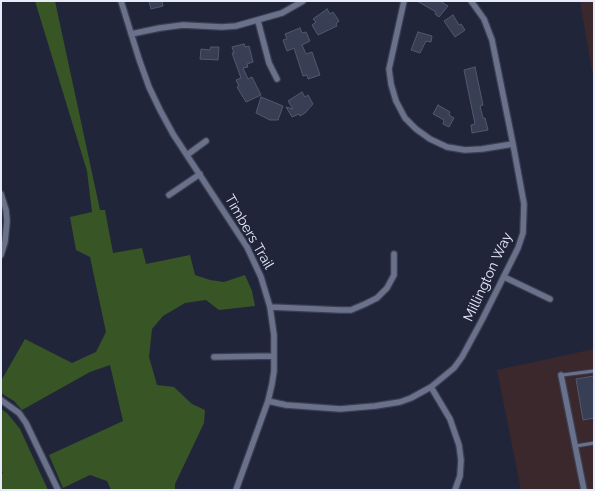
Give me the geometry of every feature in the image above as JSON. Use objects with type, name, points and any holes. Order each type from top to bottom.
[{"type":"street","name":"Timbers Trail","points":[[121,1],[148,87],[168,126],[254,262],[261,277],[270,307],[274,335],[274,371],[268,401],[236,490]]},
{"type":"street","points":[[131,34],[171,26],[222,27],[258,21],[282,13],[303,1]]},
{"type":"street","points":[[404,1],[389,69],[396,101],[405,118],[430,139],[447,147],[482,150],[513,144]]},
{"type":"street","name":"Millington Way","points":[[268,401],[286,405],[340,409],[400,402],[431,388],[454,368],[462,357],[504,277],[518,248],[522,233],[524,204],[490,35],[484,19],[471,1]]},
{"type":"street","points":[[258,21],[269,63],[277,79]]},
{"type":"street","points":[[187,155],[206,141]]},
{"type":"street","points":[[170,195],[200,174]]},
{"type":"street","points":[[1,194],[7,221],[5,242],[1,255]]},
{"type":"street","points":[[270,307],[351,310],[366,304],[377,298],[387,288],[394,275],[394,254]]},
{"type":"street","points":[[504,277],[550,299]]},
{"type":"street","points":[[214,357],[274,356]]},
{"type":"street","points":[[561,375],[584,490]]},
{"type":"street","points":[[431,388],[450,419],[459,445],[461,460],[460,476],[455,490]]},
{"type":"street","points":[[1,400],[18,413],[26,424],[58,490]]},
{"type":"lane","points":[[561,375],[594,371]]},
{"type":"lane","points":[[576,446],[594,443]]},
{"type":"shaded area","points":[[580,1],[594,1],[594,82]]},
{"type":"shaded area","points":[[594,349],[594,490],[521,490],[497,370]]},
{"type":"green space","points":[[35,1],[55,1],[100,210],[105,210],[113,253],[142,248],[146,264],[190,255],[195,275],[224,282],[245,275],[252,291],[255,306],[219,310],[206,300],[185,303],[163,316],[152,329],[149,357],[157,385],[174,387],[192,404],[205,410],[204,423],[175,484],[175,490],[111,490],[107,481],[90,475],[63,488],[49,455],[123,421],[110,365],[90,372],[22,410],[14,401],[1,393],[1,381],[25,339],[72,363],[96,352],[106,332],[90,257],[76,250],[70,217],[92,212],[87,171]]},
{"type":"green space","points":[[1,409],[7,413],[20,429],[48,490],[1,490],[1,474],[3,473],[1,469]]},
{"type":"building","points":[[149,1],[162,1],[163,6],[151,9]]},
{"type":"building","points":[[417,1],[440,1],[448,6],[439,17],[435,14],[436,12]]},
{"type":"building","points":[[327,9],[330,14],[333,12],[339,21],[336,24],[337,26],[318,35],[312,25],[316,22],[313,19]]},
{"type":"building","points":[[453,15],[459,25],[461,24],[465,30],[455,37],[444,21]]},
{"type":"building","points":[[300,28],[302,33],[306,32],[310,41],[302,45],[306,54],[312,52],[320,75],[308,79],[307,75],[303,76],[294,48],[287,51],[283,40],[287,39],[285,34]]},
{"type":"building","points":[[418,32],[432,36],[431,42],[426,41],[420,53],[411,50]]},
{"type":"building","points":[[244,44],[245,47],[249,46],[253,62],[247,64],[248,67],[243,68],[248,79],[252,77],[261,95],[246,102],[237,87],[239,86],[236,80],[241,78],[232,53],[234,53],[232,47]]},
{"type":"building","points":[[211,47],[219,47],[218,60],[200,59],[201,49],[210,50]]},
{"type":"building","points":[[475,67],[483,105],[480,106],[488,130],[472,133],[471,125],[475,124],[464,70]]},
{"type":"building","points":[[302,92],[305,97],[308,95],[313,104],[305,113],[292,117],[286,107],[293,109],[288,101]]},
{"type":"building","points":[[261,97],[283,106],[278,120],[270,120],[256,113]]},
{"type":"building","points":[[438,105],[450,112],[449,115],[454,118],[449,127],[443,124],[444,120],[433,114]]},
{"type":"building","points":[[594,376],[594,418],[583,420],[576,379]]}]
